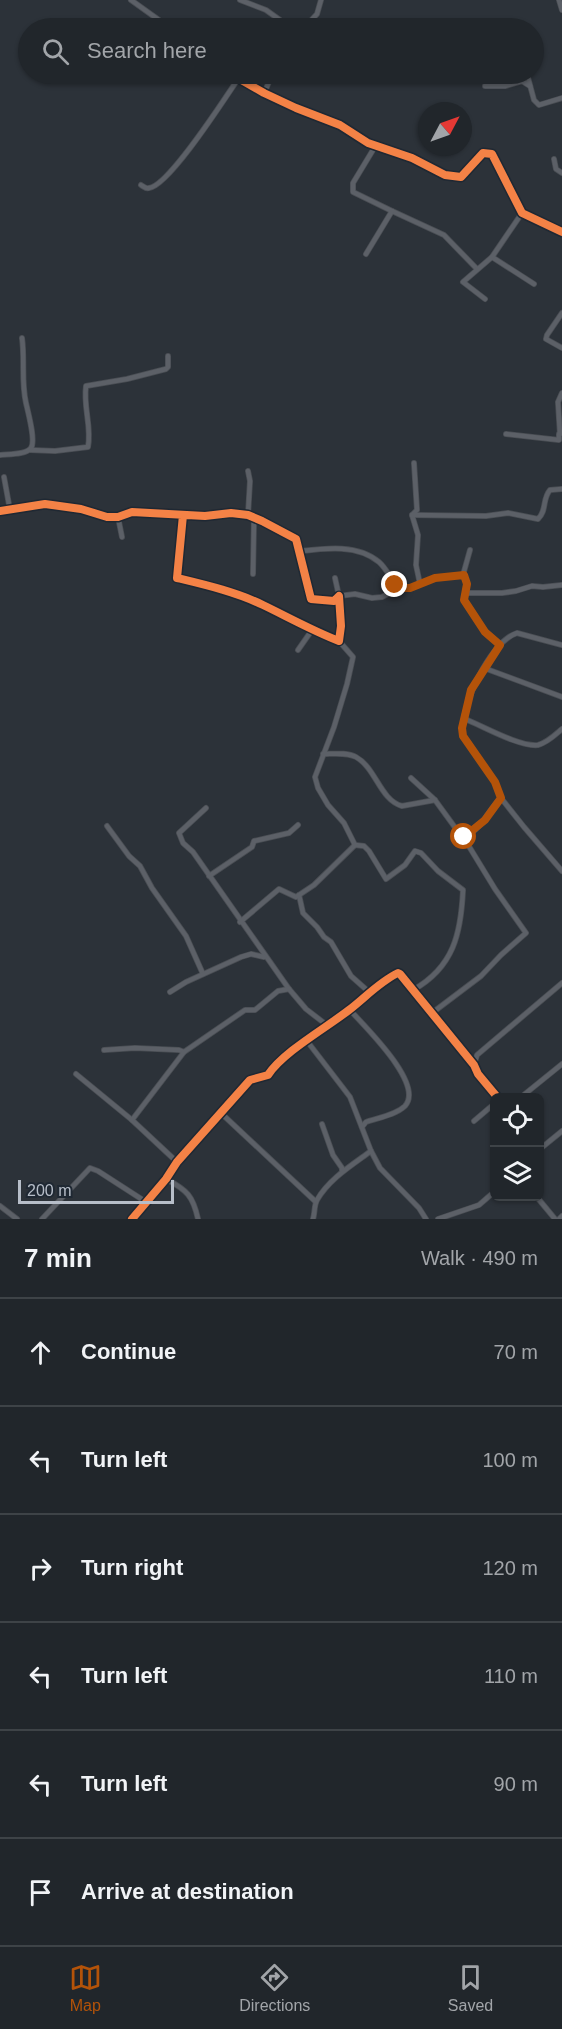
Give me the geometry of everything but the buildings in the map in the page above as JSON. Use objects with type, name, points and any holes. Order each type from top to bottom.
[{"type":"street","points":[[131,0],[156,18]]},
{"type":"street","points":[[240,0],[266,10],[277,18]]},
{"type":"street","points":[[313,18],[321,0]]},
{"type":"street","points":[[559,0],[562,10]]},
{"type":"street","points":[[141,185],[148,189],[163,180],[188,150],[234,84]]},
{"type":"street","points":[[247,84],[296,108],[340,125],[361,139],[412,158],[445,175],[461,177],[483,153],[492,154],[522,213],[562,232]]},
{"type":"street","points":[[264,93],[268,84]]},
{"type":"street","points":[[485,86],[512,84]]},
{"type":"street","points":[[527,84],[530,86],[534,100],[539,105],[562,98]]},
{"type":"street","points":[[376,145],[352,183],[353,192],[444,235],[477,269]]},
{"type":"street","points":[[554,159],[556,169],[562,173]]},
{"type":"street","points":[[366,254],[392,211]]},
{"type":"street","points":[[485,299],[463,282],[492,257],[522,213]]},
{"type":"street","points":[[492,257],[534,284]]},
{"type":"street","points":[[562,313],[546,339],[562,348]]},
{"type":"street","points":[[22,338],[25,396],[33,440],[30,450]]},
{"type":"street","points":[[0,455],[30,450],[48,452],[88,447],[90,434],[84,394],[86,386],[166,369],[168,356]]},
{"type":"street","points":[[506,434],[560,440],[558,402],[562,393]]},
{"type":"street","points":[[412,515],[417,510],[414,463]]},
{"type":"street","points":[[248,471],[250,481],[248,515]]},
{"type":"street","points":[[4,477],[10,510]]},
{"type":"street","points":[[412,515],[486,516],[508,513],[538,519],[544,511],[545,495],[550,490],[562,489]]},
{"type":"street","points":[[0,511],[45,504],[62,505],[107,517],[118,517],[132,512],[205,516],[231,513],[248,515],[296,539],[301,551],[311,599],[334,601],[339,596],[355,594],[372,598],[382,597],[399,588],[410,588],[435,578],[464,575]]},
{"type":"street","points":[[183,515],[177,578],[210,586],[261,604],[339,641],[353,657],[334,727],[315,777],[328,806],[344,823],[355,845]]},
{"type":"street","points":[[412,515],[418,535],[416,565],[420,584]]},
{"type":"street","points":[[118,517],[122,537]]},
{"type":"street","points":[[253,574],[254,518]]},
{"type":"street","points":[[301,551],[325,548],[362,551],[378,562],[399,588]]},
{"type":"street","points":[[470,550],[464,575],[467,584],[464,600],[485,632],[500,645]]},
{"type":"street","points":[[335,578],[341,626],[339,641]]},
{"type":"street","points":[[466,593],[502,593],[532,586],[562,585]]},
{"type":"street","points":[[298,650],[312,630]]},
{"type":"street","points":[[562,645],[517,633],[510,636],[500,645],[471,690],[462,728],[463,736],[495,782],[501,798],[562,871]]},
{"type":"street","points":[[484,668],[562,697]]},
{"type":"street","points":[[465,718],[518,741],[536,745],[545,742],[562,729]]},
{"type":"street","points":[[323,754],[356,756],[379,782],[385,793],[398,805],[435,800]]},
{"type":"street","points":[[411,778],[435,800],[526,933],[482,976],[432,1014]]},
{"type":"street","points":[[461,837],[467,835],[485,820],[501,798]]},
{"type":"street","points":[[206,807],[179,833],[183,843],[193,852],[289,989],[306,1009],[328,1026]]},
{"type":"street","points":[[209,876],[252,847],[254,841],[289,833],[298,825]]},
{"type":"street","points":[[107,826],[129,856],[140,866],[152,888],[186,936],[203,974]]},
{"type":"street","points":[[240,922],[279,889],[292,897],[299,896],[314,885],[355,845]]},
{"type":"street","points":[[355,845],[364,846],[369,850],[386,879],[405,864],[415,851],[463,890],[458,938],[453,949],[442,966],[427,981],[413,990]]},
{"type":"street","points":[[299,896],[303,913],[331,942],[351,975],[369,992]]},
{"type":"street","points":[[170,992],[203,974],[251,954],[266,958]]},
{"type":"street","points":[[132,1219],[166,1179],[177,1162],[250,1080],[268,1075],[273,1067],[350,1010],[369,992],[398,973],[474,1065],[478,1074],[494,1093]]},
{"type":"street","points":[[474,1065],[477,1055],[562,983]]},
{"type":"street","points":[[132,1120],[184,1052],[245,1010],[255,1010],[278,991],[289,989]]},
{"type":"street","points":[[350,1010],[397,1065],[408,1088],[409,1098],[398,1111],[366,1122],[362,1126]]},
{"type":"street","points":[[307,1041],[350,1097],[380,1168],[419,1208],[426,1219]]},
{"type":"street","points":[[104,1050],[135,1048],[184,1052]]},
{"type":"street","points":[[526,1093],[562,1064]]},
{"type":"street","points":[[76,1074],[132,1120],[177,1162]]},
{"type":"street","points":[[474,1121],[490,1108]]},
{"type":"street","points":[[222,1114],[316,1202]]},
{"type":"street","points":[[322,1124],[333,1155],[342,1171]]},
{"type":"street","points":[[542,1147],[562,1131]]},
{"type":"street","points":[[322,1219],[314,1218],[316,1202],[342,1171],[371,1151]]},
{"type":"street","points":[[42,1219],[90,1168],[146,1203]]},
{"type":"street","points":[[166,1179],[192,1197],[198,1219]]},
{"type":"street","points":[[438,1219],[479,1205],[490,1196]]},
{"type":"street","points":[[540,1201],[559,1218]]},
{"type":"street","points":[[0,1206],[16,1219]]},
{"type":"cycle path","points":[[248,84],[296,108],[340,125],[368,143],[412,158],[445,175],[461,177],[483,153],[492,154],[522,213],[562,232]]},
{"type":"cycle path","points":[[0,511],[45,504],[81,509],[107,517],[118,517],[132,512],[205,516],[231,513],[248,515],[296,539],[311,599],[334,601],[339,596],[341,626],[339,641],[242,596],[177,578],[183,515]]},
{"type":"cycle path","points":[[132,1219],[166,1179],[177,1162],[250,1080],[268,1075],[294,1049],[398,973],[474,1065],[478,1074],[494,1093]]},
{"type":"route","points":[[395,585],[399,588],[410,588],[435,578],[464,575],[467,584],[464,600],[469,610],[485,632],[500,645],[471,690],[462,728],[463,736],[480,764],[495,782],[501,798],[485,820],[464,837]]}]
